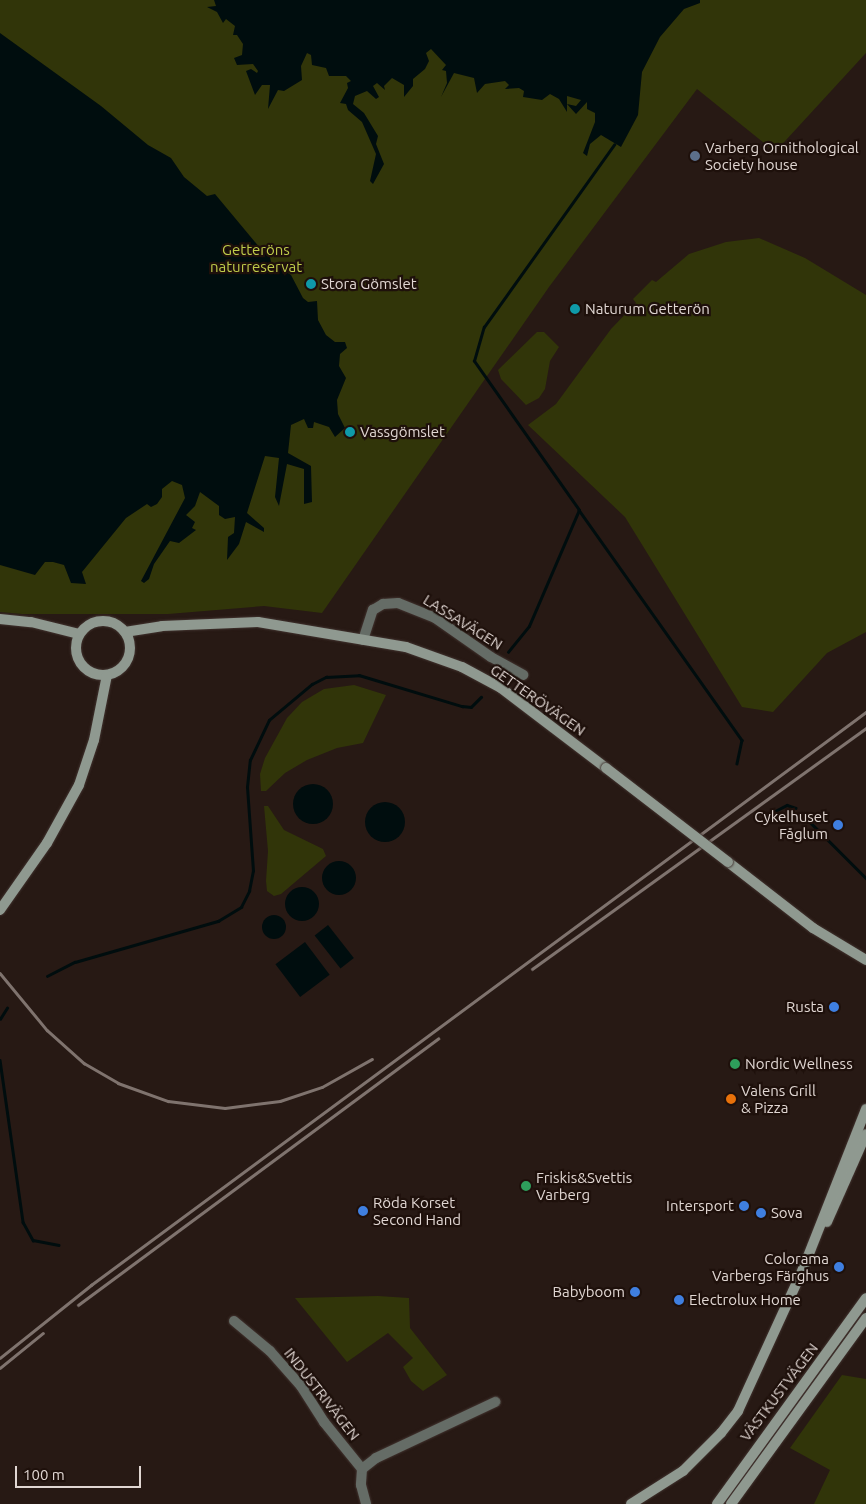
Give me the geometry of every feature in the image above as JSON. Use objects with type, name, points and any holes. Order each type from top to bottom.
[{"type":"street","name":"LASSAVÄGEN","points":[[363,640],[366,624],[377,606],[390,602],[408,606],[435,618],[491,657],[524,674]]},
{"type":"street","points":[[0,619],[31,622],[79,634]]},
{"type":"street","points":[[98,621],[116,624],[125,632],[129,644],[126,661],[118,670],[107,674],[95,674],[80,663],[76,652],[79,634],[87,625],[98,621]]},
{"type":"street","name":"GETTERÖVÄGEN","points":[[125,632],[162,626],[258,622],[423,652],[482,677],[521,702],[813,928],[866,960]]},
{"type":"street","points":[[0,910],[47,843],[79,784],[94,740],[107,674]]},
{"type":"street","name":"GETTERÖVÄGEN","points":[[845,948],[866,955]]},
{"type":"street","points":[[803,1269],[866,1109]]},
{"type":"street","points":[[631,1504],[683,1471],[721,1433],[738,1410],[866,1134]]},
{"type":"street","name":"VÄSTKUSTVÄGEN","points":[[717,1504],[866,1298]]},
{"type":"street","name":"VÄSTKUSTVÄGEN","points":[[731,1504],[866,1318]]},
{"type":"street","name":"INDUSTRIVÄGEN","points":[[234,1321],[270,1351],[301,1386],[324,1422],[362,1469]]},
{"type":"street","points":[[366,1504],[361,1485],[362,1469],[376,1458],[495,1402]]},
{"type":"green space","name":"Getteröns naturreservat","points":[[0,0],[866,0],[866,53],[775,152],[697,89],[549,287],[322,613],[264,606],[168,614],[22,614],[0,612]]},
{"type":"green space","points":[[759,238],[805,258],[866,295],[866,632],[827,653],[773,712],[742,707],[625,517],[528,425],[556,404],[611,329],[636,303],[633,299],[652,280],[656,282],[689,254],[726,242]]},
{"type":"green space","points":[[537,332],[544,332],[559,347],[550,361],[545,389],[539,398],[526,405],[501,379],[498,370]]},
{"type":"green space","points":[[354,685],[386,695],[363,743],[337,748],[307,760],[285,773],[266,791],[261,791],[260,774],[265,758],[287,718],[302,702],[324,689]]},
{"type":"green space","points":[[264,806],[268,806],[284,830],[323,849],[326,856],[281,894],[274,896],[267,891],[268,851]]},
{"type":"green space","points":[[378,1296],[409,1298],[410,1328],[447,1375],[423,1391],[411,1381],[403,1367],[413,1358],[388,1333],[347,1362],[295,1298]]},
{"type":"green space","points":[[842,1375],[866,1379],[866,1504],[814,1504],[830,1470],[790,1448]]},
{"type":"shaded area","points":[[214,0],[700,0],[700,3],[684,9],[660,37],[642,72],[638,115],[621,147],[601,135],[590,144],[587,156],[583,153],[595,122],[595,113],[587,109],[587,102],[576,114],[567,104],[567,112],[559,99],[550,94],[542,100],[523,97],[524,91],[519,88],[505,89],[509,85],[505,81],[485,84],[477,93],[474,78],[454,73],[441,97],[447,83],[446,71],[442,70],[446,65],[431,49],[426,53],[429,61],[425,69],[413,79],[413,86],[404,97],[404,85],[392,78],[384,86],[385,90],[377,83],[373,86],[379,97],[376,99],[367,91],[355,96],[353,104],[364,113],[378,136],[376,144],[384,164],[373,184],[370,181],[376,154],[362,122],[348,110],[346,104],[340,103],[348,88],[347,83],[351,81],[346,76],[329,76],[326,68],[312,65],[311,55],[307,53],[301,66],[302,80],[284,91],[278,90],[268,109],[270,85],[262,85],[255,95],[246,71],[251,69],[257,73],[258,71],[253,64],[237,65],[234,58],[242,55],[243,44],[237,35],[233,35],[235,26],[226,19],[223,23],[217,12],[207,7],[216,6]],"holes":[[[567,96],[581,100],[576,106],[567,104]]]},
{"type":"shaded area","points":[[0,33],[101,106],[148,145],[171,158],[184,177],[207,196],[215,194],[260,248],[268,248],[271,262],[291,275],[303,298],[308,302],[317,301],[318,320],[326,335],[335,342],[345,342],[347,348],[340,354],[339,366],[346,378],[337,400],[338,414],[345,428],[335,437],[329,427],[314,422],[313,428],[308,428],[304,419],[291,425],[288,453],[311,466],[312,502],[304,504],[304,469],[287,464],[279,506],[275,497],[279,458],[265,456],[247,513],[264,528],[264,532],[246,522],[239,544],[227,560],[228,537],[234,533],[235,517],[225,519],[219,515],[219,506],[200,492],[195,506],[186,515],[195,522],[192,528],[196,530],[179,543],[170,541],[154,564],[149,579],[144,583],[141,581],[185,498],[182,485],[172,481],[162,489],[162,497],[157,504],[151,507],[147,504],[126,518],[82,572],[86,584],[71,583],[64,565],[53,562],[45,562],[35,575],[0,565]]},
{"type":"shaded area","points":[[309,784],[317,784],[324,787],[330,793],[333,804],[330,815],[324,821],[317,824],[309,824],[302,821],[296,815],[293,808],[293,800],[296,793],[302,787]]},
{"type":"shaded area","points":[[381,802],[389,802],[396,805],[402,811],[405,822],[402,833],[396,839],[389,842],[381,842],[374,839],[368,833],[365,826],[365,818],[368,811],[374,805]]},
{"type":"shaded area","points":[[339,861],[351,866],[356,878],[351,890],[339,895],[327,890],[322,878],[327,866]]},
{"type":"shaded area","points":[[302,887],[314,892],[319,904],[314,916],[302,921],[290,916],[285,904],[290,892]]},
{"type":"shaded area","points":[[274,915],[279,916],[285,922],[285,932],[279,938],[274,939],[269,938],[263,932],[262,927],[263,922],[269,916]]},
{"type":"shaded area","points":[[328,925],[354,958],[340,969],[315,935]]},
{"type":"shaded area","points":[[305,942],[330,975],[300,997],[275,964]]},
{"type":"waterway","points":[[508,652],[529,626],[579,510],[474,361],[484,327],[614,145]]},
{"type":"waterway","points":[[579,510],[742,740],[737,763]]},
{"type":"waterway","points":[[47,976],[75,962],[218,921],[241,907],[249,891],[253,871],[247,787],[250,760],[269,720],[312,684],[326,677],[359,675],[462,706],[471,707],[481,697]]},
{"type":"waterway","points":[[775,811],[787,805],[796,808]]},
{"type":"waterway","points":[[809,821],[866,878]]},
{"type":"waterway","points":[[0,1019],[7,1008]]},
{"type":"waterway","points":[[0,1060],[23,1222],[33,1240],[59,1245]]},
{"type":"railway","points":[[0,1358],[91,1285],[866,712]]},
{"type":"railway","points":[[532,969],[866,728]]},
{"type":"railway","points":[[0,973],[47,1030],[84,1063],[118,1083],[168,1101],[225,1108],[280,1101],[322,1087],[372,1059]]},
{"type":"railway","points":[[78,1305],[438,1039]]},
{"type":"railway","points":[[0,1368],[43,1333]]},
{"type":"place","name":"Varberg Ornithological Society house","points":[[695,156]]},
{"type":"place","name":"Stora Gömslet","points":[[311,284]]},
{"type":"place","name":"Naturum Getterön","points":[[575,309]]},
{"type":"place","name":"Vassgömslet","points":[[350,432]]},
{"type":"place","name":"Cykelhuset Fåglum","points":[[838,825]]},
{"type":"place","name":"Rusta","points":[[834,1007]]},
{"type":"place","name":"Nordic Wellness","points":[[735,1064]]},
{"type":"place","name":"Valens Grill & Pizza","points":[[731,1099]]},
{"type":"place","name":"Friskis&Svettis Varberg","points":[[526,1186]]},
{"type":"place","name":"Intersport","points":[[744,1206]]},
{"type":"place","name":"Röda Korset Second Hand","points":[[363,1211]]},
{"type":"place","name":"Sova","points":[[761,1213]]},
{"type":"place","name":"Colorama Varbergs Färghus","points":[[839,1267]]},
{"type":"place","name":"Babyboom","points":[[635,1292]]},
{"type":"place","name":"Electrolux Home","points":[[679,1300]]}]
